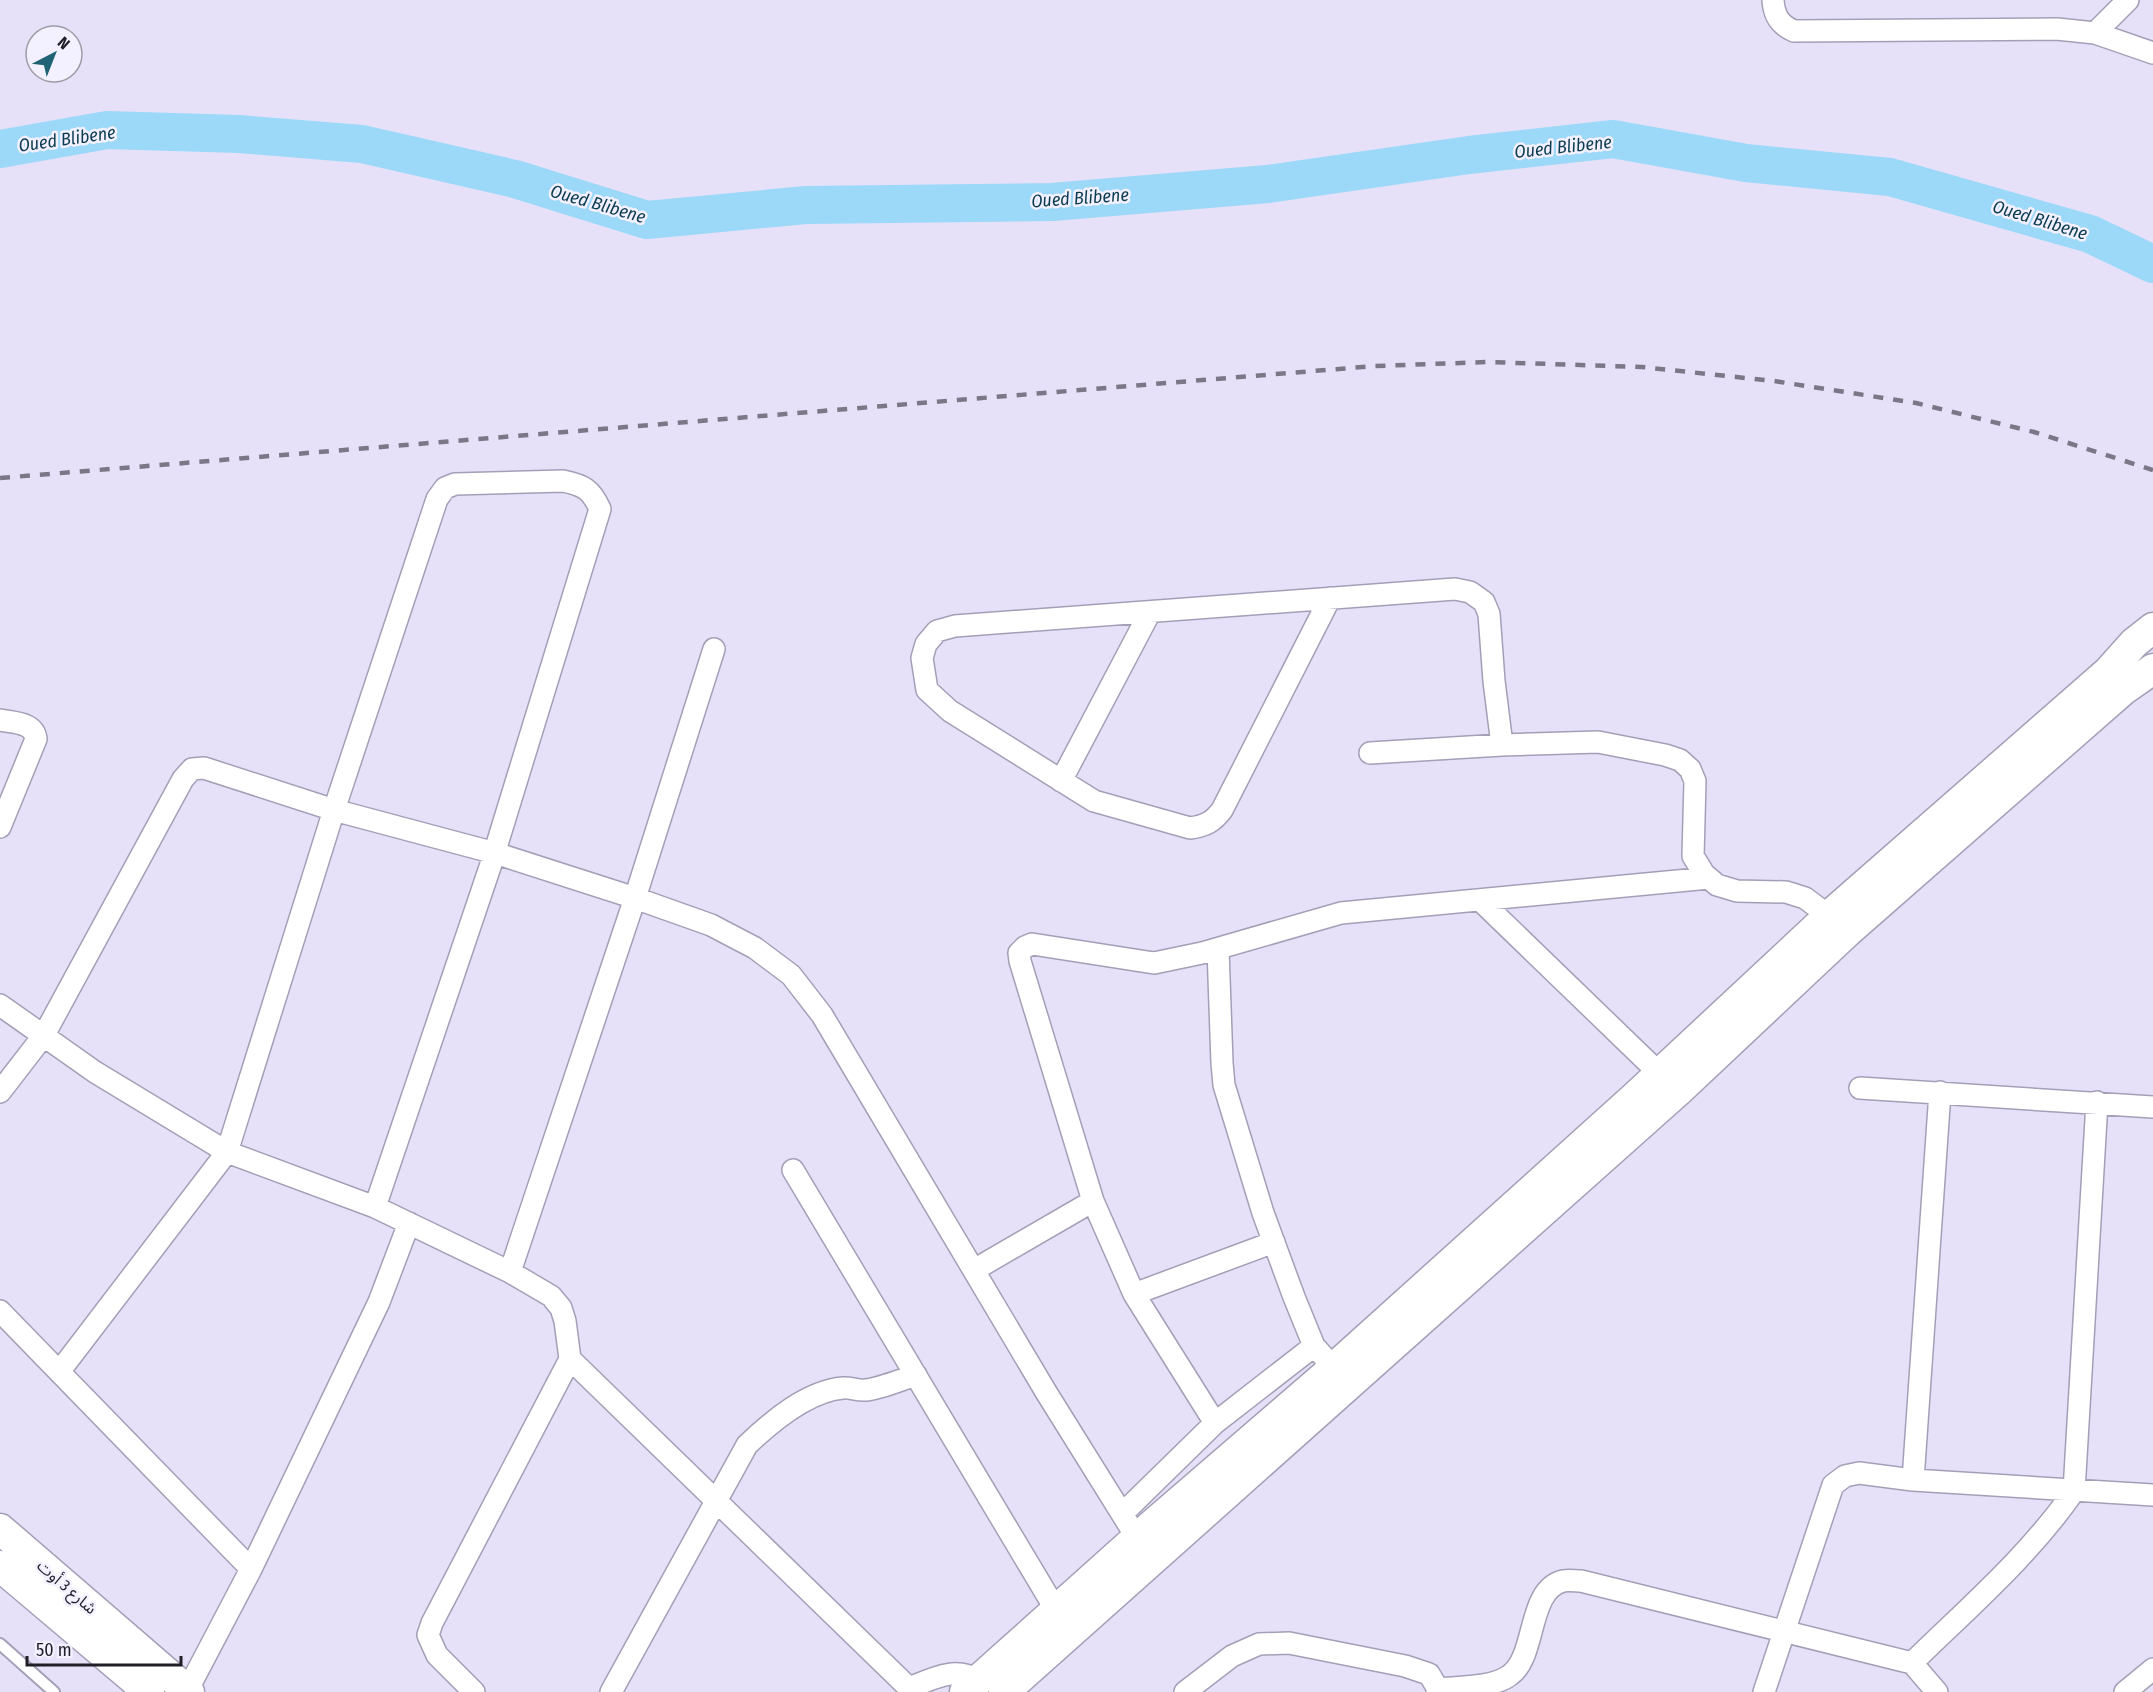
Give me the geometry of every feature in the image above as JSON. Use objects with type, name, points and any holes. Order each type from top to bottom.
[{"type":"main road","points":[[2144,639],[2128,661],[2135,670],[2149,672]]},
{"type":"main road","points":[[986,1686],[1668,1079],[1829,916],[2144,639]]},
{"type":"main road","points":[[986,1686],[1129,1526],[1334,1368],[1668,1079],[1847,932],[2123,690],[2149,672]]},
{"type":"main road","name":"شارع 3 أوت","points":[[0,1528],[188,1691]]},
{"type":"main road","points":[[0,1566],[149,1692]]},
{"type":"street","points":[[1773,0],[1779,21],[1794,31],[2057,29],[2095,33],[2153,53]]},
{"type":"street","points":[[2095,33],[2128,0]]},
{"type":"street","points":[[59,1372],[227,1152],[334,810],[437,499],[445,488],[455,484],[563,481],[580,485],[594,496],[600,509],[495,853],[375,1207]]},
{"type":"street","points":[[1330,598],[1222,810],[1215,819],[1204,826],[1190,828],[1094,801],[950,711],[927,690],[921,658],[926,644],[937,631],[955,626],[1150,612],[1330,598],[1455,589],[1470,592],[1484,602],[1489,614],[1502,745]]},
{"type":"street","points":[[1061,781],[1150,612]]},
{"type":"street","points":[[510,1272],[635,898],[714,649]]},
{"type":"street","points":[[0,720],[28,726],[33,730],[36,739],[0,827]]},
{"type":"street","points":[[1370,753],[1598,742],[1680,760],[1690,769],[1695,781],[1693,856],[1704,874],[1717,885],[1737,891],[1786,892],[1805,898],[1829,916]]},
{"type":"street","points":[[0,1092],[44,1035],[183,779],[192,769],[204,768],[334,810],[495,853],[635,898],[711,925],[755,948],[791,975],[822,1015],[1046,1392],[1129,1526],[1215,1423],[1314,1346]]},
{"type":"street","points":[[1215,1423],[1134,1294],[1093,1201],[1019,953],[1032,944],[1154,963],[1218,949],[1341,914],[1709,878]]},
{"type":"street","points":[[1480,900],[1668,1079]]},
{"type":"street","points":[[1218,949],[1224,1086],[1294,1298],[1314,1346],[1334,1368]]},
{"type":"street","points":[[0,1005],[95,1072],[227,1152],[375,1207],[510,1272],[551,1296],[561,1308],[570,1359],[432,1623],[428,1635],[436,1655],[474,1692]]},
{"type":"street","points":[[1860,1088],[2153,1107]]},
{"type":"street","points":[[1913,1480],[1940,1092]]},
{"type":"street","points":[[1912,1663],[2029,1549],[2053,1522],[2074,1491],[2097,1102]]},
{"type":"street","points":[[794,1170],[1056,1610]]},
{"type":"street","points":[[974,1270],[1093,1201]]},
{"type":"street","points":[[188,1691],[251,1569],[380,1302],[409,1224]]},
{"type":"street","points":[[1134,1294],[1274,1242]]},
{"type":"street","points":[[0,1311],[251,1569]]},
{"type":"street","points":[[570,1359],[907,1690],[956,1673],[967,1674],[986,1686]]},
{"type":"street","points":[[611,1692],[747,1445],[764,1428],[787,1411],[818,1395],[843,1388],[865,1390],[916,1375]]},
{"type":"street","points":[[1764,1692],[1833,1485],[1845,1476],[1859,1473],[1913,1480],[2153,1495]]},
{"type":"street","points":[[1185,1692],[1232,1656],[1259,1644],[1289,1642],[1405,1666],[1429,1674],[1437,1691],[1496,1683],[1512,1675],[1523,1657],[1547,1590],[1562,1581],[1581,1581],[1912,1663],[1937,1692]]},
{"type":"street","points":[[2125,1692],[2153,1669]]},
{"type":"lane","points":[[0,1644],[54,1692]]},
{"type":"waterway","name":"Oued Blibene","points":[[0,149],[107,130],[239,134],[362,144],[515,179],[647,220],[806,205],[1052,202],[1268,184],[1469,155],[1613,139],[1746,163],[1890,177],[2090,234],[2153,264]]},
{"type":"railway","points":[[0,478],[1375,366],[1488,362],[1642,367],[1774,381],[1916,403],[2034,432],[2153,470]]}]
